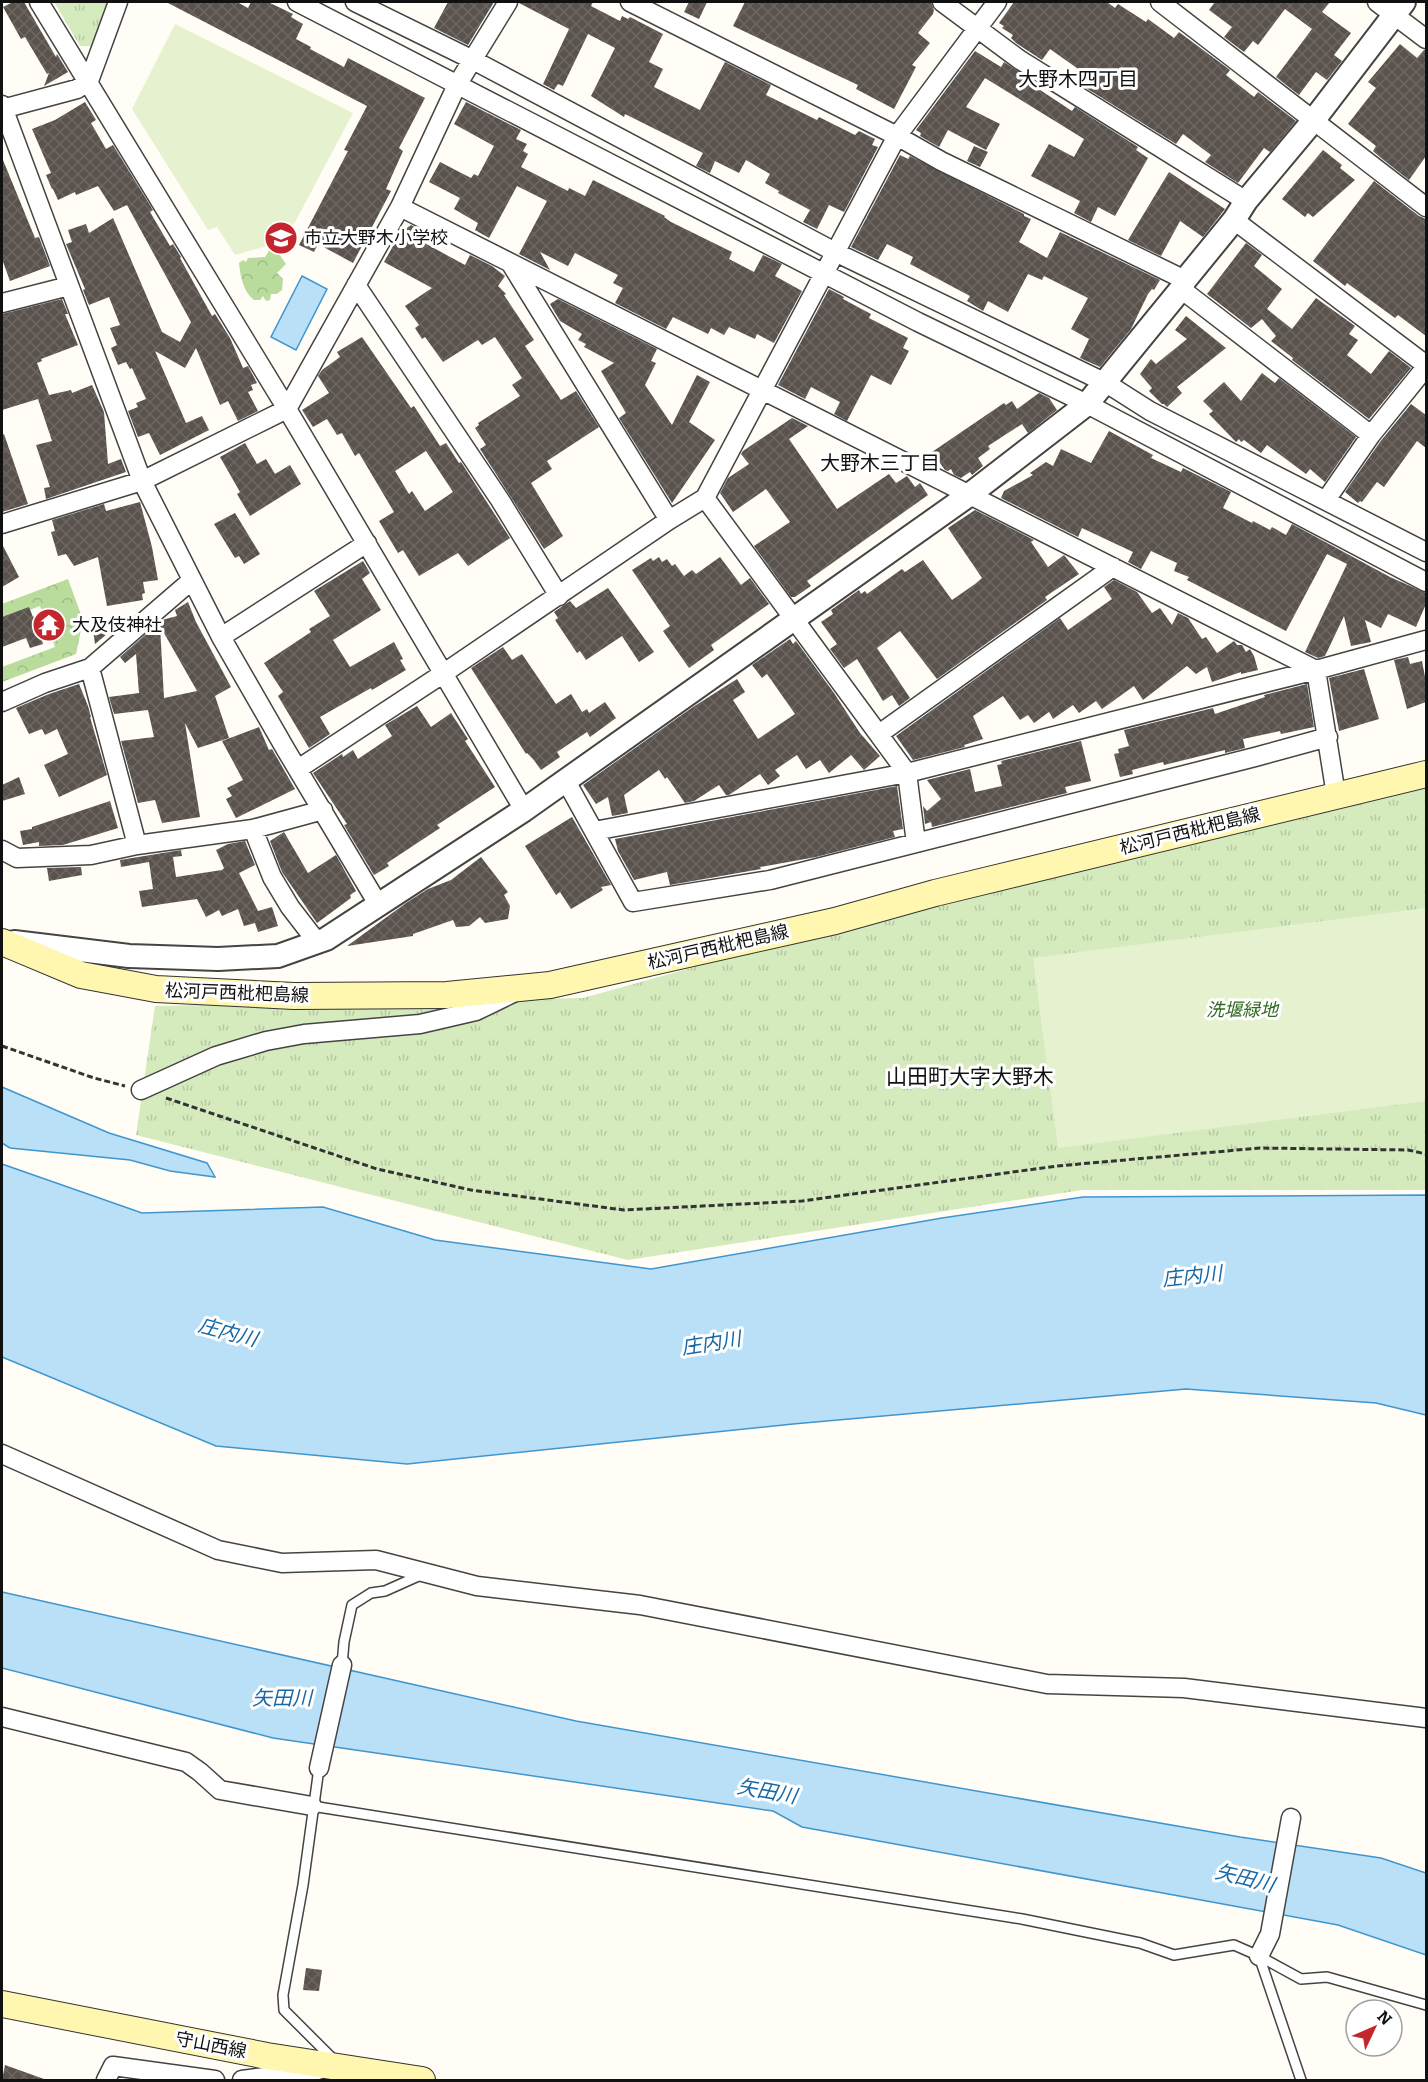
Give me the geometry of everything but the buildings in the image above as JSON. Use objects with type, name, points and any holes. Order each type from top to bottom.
[{"type":"main road","name":"松河戸西枇杷島線","points":[[2,941],[81,975],[156,989],[294,996],[447,995],[561,983],[835,921],[935,893],[1426,774]]},
{"type":"main road","name":"守山西線","points":[[2,2004],[267,2055],[422,2080]]},
{"type":"street","points":[[39,2],[287,409],[524,810]]},
{"type":"street","points":[[118,2],[89,81],[76,89],[2,107],[142,481],[221,637],[378,904]]},
{"type":"street","points":[[297,2],[978,352],[1087,404],[1426,582]]},
{"type":"street","points":[[355,2],[473,60],[835,252],[1106,383],[1150,411],[1426,552]]},
{"type":"street","points":[[2,524],[142,481],[287,409],[400,207],[458,85],[508,2]]},
{"type":"street","points":[[630,2],[897,136],[941,161],[1183,284],[1371,435]]},
{"type":"street","points":[[942,2],[1020,60],[1246,201]]},
{"type":"street","points":[[297,769],[705,498],[897,136],[997,2]]},
{"type":"street","points":[[1160,2],[1426,207]]},
{"type":"street","points":[[2,941],[129,956],[218,959],[278,956],[326,939],[566,781],[969,495],[1087,404],[1234,220],[1246,201],[1313,121],[1392,6],[1426,39]]},
{"type":"street","points":[[400,207],[1316,670]]},
{"type":"street","points":[[1234,220],[1426,366],[1371,435],[1326,500]]},
{"type":"street","points":[[510,263],[669,520]]},
{"type":"street","points":[[356,285],[500,500],[559,596]]},
{"type":"street","points":[[2,303],[69,286]]},
{"type":"street","points":[[705,498],[907,773],[916,843]]},
{"type":"street","points":[[221,637],[367,543]]},
{"type":"street","points":[[879,734],[1113,567]]},
{"type":"street","points":[[2,702],[45,683],[90,668],[192,580]]},
{"type":"street","points":[[594,831],[907,773],[1426,640]]},
{"type":"street","points":[[90,668],[137,845]]},
{"type":"street","points":[[1316,670],[1336,795]]},
{"type":"street","points":[[566,781],[633,902],[770,880],[1328,737]]},
{"type":"street","points":[[2,850],[17,858],[91,855],[137,845],[254,829],[323,810]]},
{"type":"street","points":[[254,829],[272,877],[290,907],[317,942]]},
{"type":"street","points":[[141,1090],[216,1056],[266,1041],[304,1034],[420,1024],[476,1011],[525,987]]},
{"type":"street","points":[[2,1454],[218,1550],[282,1563],[375,1560],[477,1586],[640,1605],[1047,1684],[1184,1688],[1426,1718]]},
{"type":"street","points":[[319,1768],[342,1665]]},
{"type":"street","points":[[2,1717],[186,1762],[220,1790],[312,1806]]},
{"type":"street","points":[[1259,1956],[1270,1934],[1291,1818]]},
{"type":"street","points":[[106,2080],[113,2066],[215,2080]]},
{"type":"street","points":[[242,2080],[340,2067]]},
{"type":"lane","points":[[342,1665],[344,1642],[352,1605],[371,1593],[385,1590],[424,1573]]},
{"type":"lane","points":[[319,1768],[303,1885],[283,1995],[284,2010],[340,2067]]},
{"type":"lane","points":[[312,1806],[1022,1919],[1140,1943],[1174,1956],[1234,1945],[1301,1979],[1327,1977],[1426,2005]]},
{"type":"lane","points":[[1259,1956],[1301,2080]]},
{"type":"path","points":[[2,1046],[377,1169],[471,1190],[624,1210],[802,1201],[1057,1166],[1260,1148],[1408,1150],[1426,1154]]},
{"type":"green space","points":[[54,2],[112,2],[94,46],[80,46]]},
{"type":"green space","points":[[175,24],[353,113],[285,241],[235,255],[217,227],[208,230],[132,109]]},
{"type":"green space","points":[[270,249],[277,251],[286,264],[277,273],[283,279],[282,290],[277,294],[271,294],[270,300],[266,301],[263,296],[260,300],[254,300],[245,288],[239,263],[243,260],[246,262],[248,258],[265,257]]},
{"type":"green space","points":[[68,579],[83,620],[76,654],[2,682],[2,667],[55,647],[40,606],[2,621],[2,604]]},
{"type":"green space","name":"洗堰緑地","points":[[1426,786],[1426,1190],[1082,1190],[628,1260],[136,1135],[155,1006],[583,998],[1052,868]]},
{"type":"green space","points":[[1426,908],[1426,1101],[1058,1148],[1033,958]]},
{"type":"water","points":[[302,276],[327,289],[296,350],[271,337]]},
{"type":"water","points":[[2,1087],[109,1133],[207,1163],[215,1177],[170,1171],[130,1160],[10,1148],[2,1143]]},
{"type":"water","name":"庄内川","points":[[2,1164],[142,1213],[323,1207],[435,1240],[651,1269],[942,1218],[1083,1197],[1426,1195],[1426,1415],[1376,1403],[1186,1389],[793,1424],[407,1464],[216,1446],[2,1357]]},
{"type":"water","name":"矢田川","points":[[2,1592],[576,1721],[1240,1837],[1381,1858],[1426,1873],[1426,1955],[1338,1925],[802,1827],[773,1811],[273,1738],[2,1668]]},
{"type":"place","name":"市立大野木小学校","points":[[281,238]]},
{"type":"place","name":"大及伎神社","points":[[49,625]]},
{"type":"district","name":"大野木四丁目","points":[[1078,79]]},
{"type":"district","name":"大野木三丁目","points":[[880,463]]},
{"type":"district","name":"山田町大字大野木","points":[[970,1077]]}]
